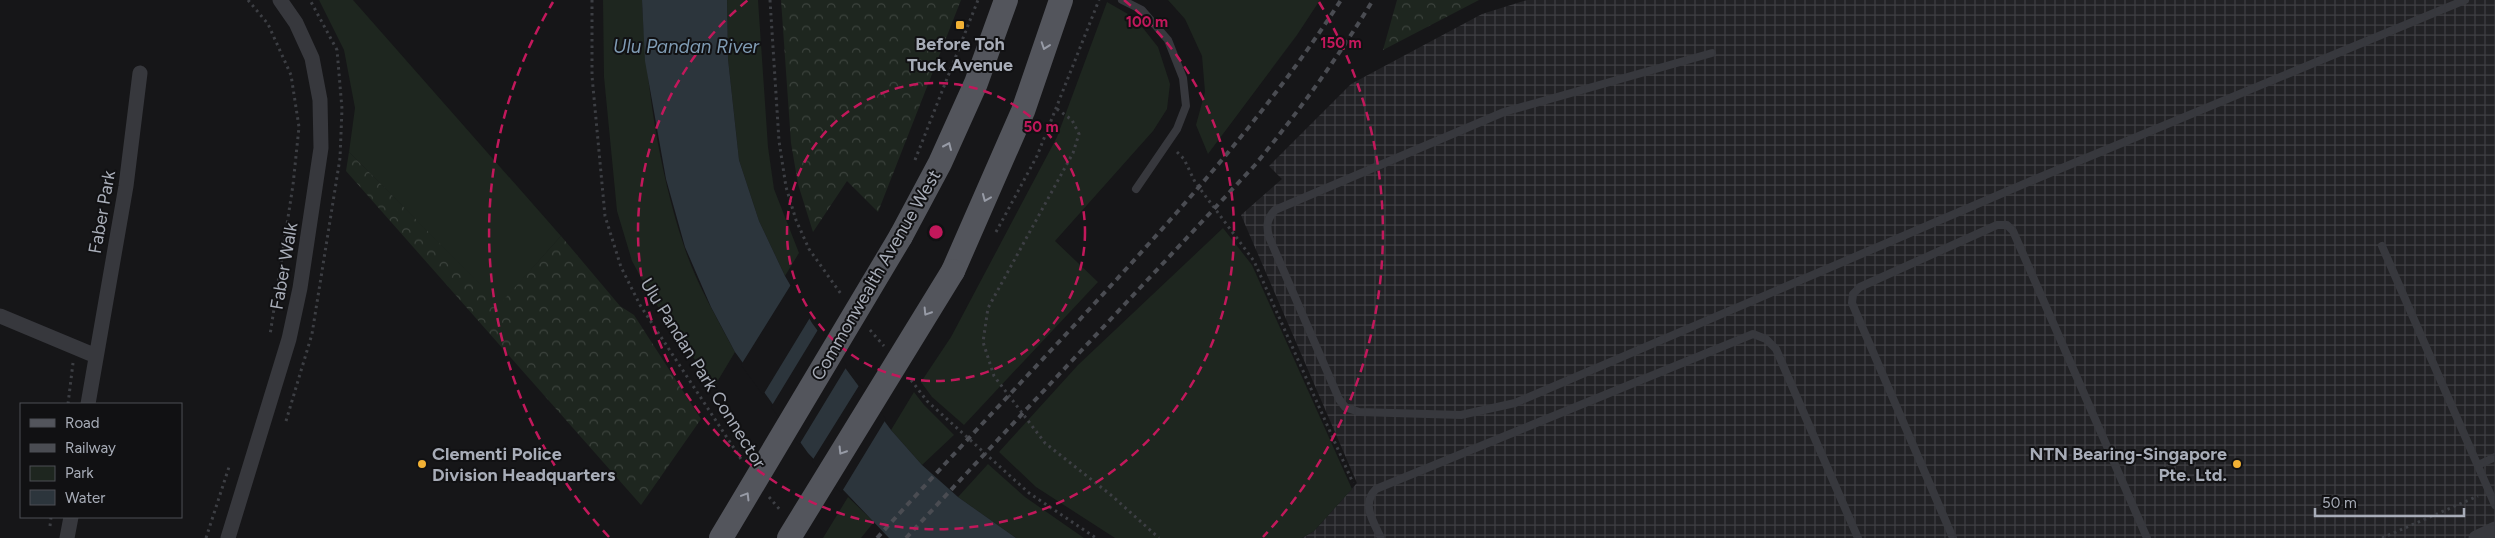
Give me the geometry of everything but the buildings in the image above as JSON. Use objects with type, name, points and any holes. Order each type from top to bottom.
[{"type":"main road","name":"Commonwealth Avenue West","points":[[721,538],[901,236],[940,163],[972,92],[1006,0]]},
{"type":"main road","points":[[787,527],[952,271],[1023,111],[1061,0]]},
{"type":"street","name":"Faber Walk","points":[[228,538],[289,339],[300,288],[321,148],[320,100],[312,58],[296,24],[280,0]]},
{"type":"street","name":"Faber Park","points":[[88,403],[126,186],[140,73]]},
{"type":"street","points":[[0,316],[96,356]]},
{"type":"street","points":[[67,538],[71,518]]},
{"type":"street","points":[[2476,538],[2495,529]]},
{"type":"lane","points":[[1122,0],[1142,10],[1168,40],[1183,78],[1186,106],[1177,129],[1136,190]]},
{"type":"lane","points":[[1712,54],[1534,101],[1275,210],[1268,218],[1269,237],[1339,399],[1345,408],[1359,412],[1461,415],[1515,403],[2028,182],[2465,0]]},
{"type":"lane","points":[[1953,538],[1852,303],[1853,294],[1860,287],[1997,224],[2007,225],[2013,231],[2147,538]]},
{"type":"lane","points":[[2382,246],[2495,505]]},
{"type":"lane","points":[[1380,538],[1367,505],[1369,496],[1376,489],[1753,334],[1766,339],[1776,349],[1858,538]]},
{"type":"lane","points":[[2478,465],[2495,457]]},
{"type":"path","points":[[248,0],[268,24],[291,74],[299,127],[293,185],[270,338]]},
{"type":"path","name":"Ulu Pandan Park Connector","points":[[592,0],[592,76],[605,216],[621,267],[640,305],[745,464]]},
{"type":"path","points":[[770,0],[778,141],[786,187],[796,220],[808,249],[843,297]]},
{"type":"path","points":[[914,163],[978,0]]},
{"type":"path","points":[[994,235],[1037,156],[1099,0]]},
{"type":"path","points":[[1057,109],[1072,120],[1080,134],[1073,153],[988,308],[983,342],[994,376],[1045,443],[1111,495],[1160,538]]},
{"type":"path","points":[[1168,142],[1184,159],[1195,182],[1254,261],[1353,482]]},
{"type":"path","points":[[867,326],[885,347]]},
{"type":"path","points":[[68,403],[73,363],[69,359]]},
{"type":"path","points":[[908,376],[927,401],[1029,493],[1096,538]]},
{"type":"path","points":[[206,538],[230,466]]},
{"type":"path","points":[[2382,538],[2489,491]]},
{"type":"path","name":"Ulu Pandan Park Connector","points":[[766,494],[787,527]]},
{"type":"shaded area","points":[[1527,0],[2495,0],[2495,538],[1302,538],[1314,531],[1357,483],[1241,215],[1282,179],[1269,166],[1351,84],[1482,14]]},
{"type":"green space","points":[[319,0],[353,0],[561,236],[500,305],[349,152],[355,108],[344,50]]},
{"type":"green space","points":[[603,0],[642,0],[650,93],[667,186],[684,246],[694,273],[735,352],[714,387],[652,298],[632,261],[617,211],[604,77]]},
{"type":"green space","points":[[727,0],[758,0],[768,147],[774,189],[799,253],[785,276],[759,221],[739,160],[728,59]]},
{"type":"green space","points":[[781,0],[961,0],[878,212],[847,181],[813,232],[798,184],[791,143]]},
{"type":"green space","points":[[1168,0],[1320,0],[1297,35],[1208,154],[1196,125],[1205,92],[1202,56],[1185,19]]},
{"type":"green space","points":[[1397,0],[1479,0],[1383,50]]},
{"type":"green space","points":[[1107,2],[1135,18],[1158,47],[1170,84],[1167,109],[1153,131],[1055,241],[1098,282],[964,425],[932,397],[921,382],[951,337],[1057,137]]},
{"type":"green space","points":[[349,152],[500,304],[561,236],[620,306],[634,315],[701,419],[641,505],[346,171]]},
{"type":"green space","points":[[1223,228],[1252,265],[1352,489],[1314,531],[1302,538],[1115,538],[1036,487],[999,452],[1078,365]]},
{"type":"green space","points":[[914,392],[924,405],[954,435],[922,465],[891,430]]},
{"type":"green space","points":[[988,464],[1025,497],[1084,538],[1016,538],[958,497]]},
{"type":"green space","points":[[848,497],[874,522],[861,538],[823,538]]},
{"type":"water","name":"Ulu Pandan River","points":[[642,0],[727,0],[728,59],[739,160],[759,221],[785,276],[812,323],[891,430],[922,465],[958,497],[1016,538],[889,538],[808,453],[735,352],[711,307],[685,247],[666,179],[645,61]]},
{"type":"pier","points":[[792,283],[811,316],[763,395],[741,365]]},
{"type":"pier","points":[[819,328],[847,366],[799,445],[771,407]]},
{"type":"pier","points":[[860,384],[886,419],[841,493],[812,461]]},
{"type":"railway","points":[[877,538],[1152,241],[1219,164],[1282,84],[1341,0]]},
{"type":"railway","points":[[906,538],[1255,165],[1317,84],[1373,0]]},
{"type":"place","name":"Before Toh Tuck Avenue","points":[[960,25]]},
{"type":"place","name":"Clementi Police Division Headquarters","points":[[422,464]]},
{"type":"place","name":"NTN Bearing-Singapore Pte. Ltd.","points":[[2237,464]]}]
